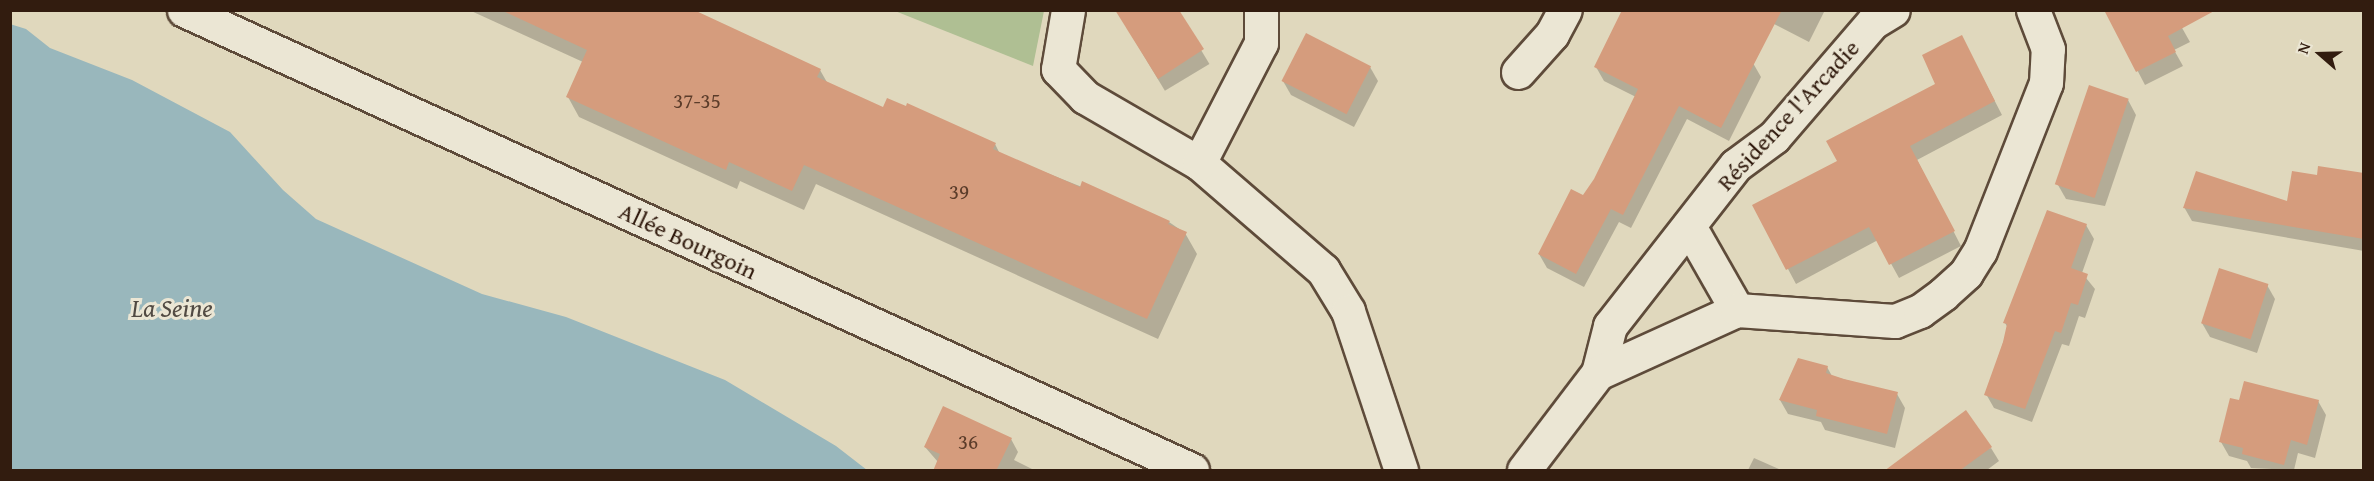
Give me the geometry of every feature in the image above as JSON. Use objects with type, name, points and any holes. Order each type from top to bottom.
[{"type":"street","name":"Allée Bourgoin","points":[[184,10],[1192,471]]},
{"type":"street","points":[[1068,10],[1058,69],[1085,97],[1199,163],[1323,270],[1348,311],[1401,471]]},
{"type":"street","points":[[1199,163],[1261,43],[1261,10]]},
{"type":"street","points":[[1518,72],[1552,34],[1565,10]]},
{"type":"street","name":"Résidence l'Arcadie","points":[[1524,471],[1598,373],[1610,326],[1736,165],[1774,137],[1873,22],[1893,10]]},
{"type":"street","name":"Résidence l'Arcadie","points":[[1598,373],[1737,310],[1895,321],[1920,311],[1966,273],[1980,251],[2046,83],[2048,48],[2033,10]]},
{"type":"street","points":[[1689,226],[1737,310]]},
{"type":"green space","points":[[895,11],[1044,11],[1033,66]]},
{"type":"water","name":"La Seine","points":[[10,24],[26,29],[50,48],[132,80],[230,132],[283,190],[316,219],[482,294],[566,317],[725,380],[836,446],[867,470],[11,470]]},
{"type":"building","points":[[501,10],[694,10],[821,69],[817,77],[883,107],[887,98],[906,106],[907,103],[996,143],[993,149],[1080,187],[1082,181],[1170,221],[1168,224],[1187,232],[1147,319],[804,165],[792,191],[729,162],[726,170],[566,97],[587,50]]},
{"type":"building","points":[[1115,10],[1179,10],[1204,49],[1158,79]]},
{"type":"building","points":[[1622,10],[1782,10],[1721,128],[1679,106],[1623,215],[1611,209],[1576,274],[1538,254],[1571,189],[1583,195],[1594,179],[1638,89],[1594,67]]},
{"type":"building","points":[[2104,10],[2216,10],[2168,36],[2176,52],[2136,72]]},
{"type":"building","points":[[1306,33],[1371,66],[1347,114],[1281,81]]},
{"type":"building","points":[[1962,35],[1995,101],[1910,146],[1955,231],[1889,265],[1869,227],[1786,270],[1752,205],[1837,161],[1826,141],[1935,84],[1922,55]]},
{"type":"building","points":[[2089,85],[2129,99],[2095,198],[2055,184]]},
{"type":"building","points":[[2318,166],[2364,173],[2364,239],[2183,208],[2196,171],[2287,201],[2292,171],[2317,175]]},
{"type":"building","points":[[2047,210],[2087,224],[2071,268],[2088,274],[2078,305],[2071,303],[2061,333],[2055,331],[2025,409],[1984,395],[2003,342],[2007,324],[2003,323]]},
{"type":"building","points":[[2219,268],[2268,284],[2251,339],[2201,323]]},
{"type":"building","points":[[1798,358],[1828,366],[1826,373],[1898,392],[1887,434],[1816,416],[1817,410],[1779,400]]},
{"type":"building","points":[[2244,381],[2319,400],[2307,445],[2291,440],[2284,465],[2242,454],[2243,448],[2219,442],[2230,398],[2239,400]]},
{"type":"building","points":[[943,406],[1012,438],[996,471],[933,471],[940,454],[924,447]]},
{"type":"building","points":[[1966,410],[1992,447],[1959,471],[1884,471]]}]
